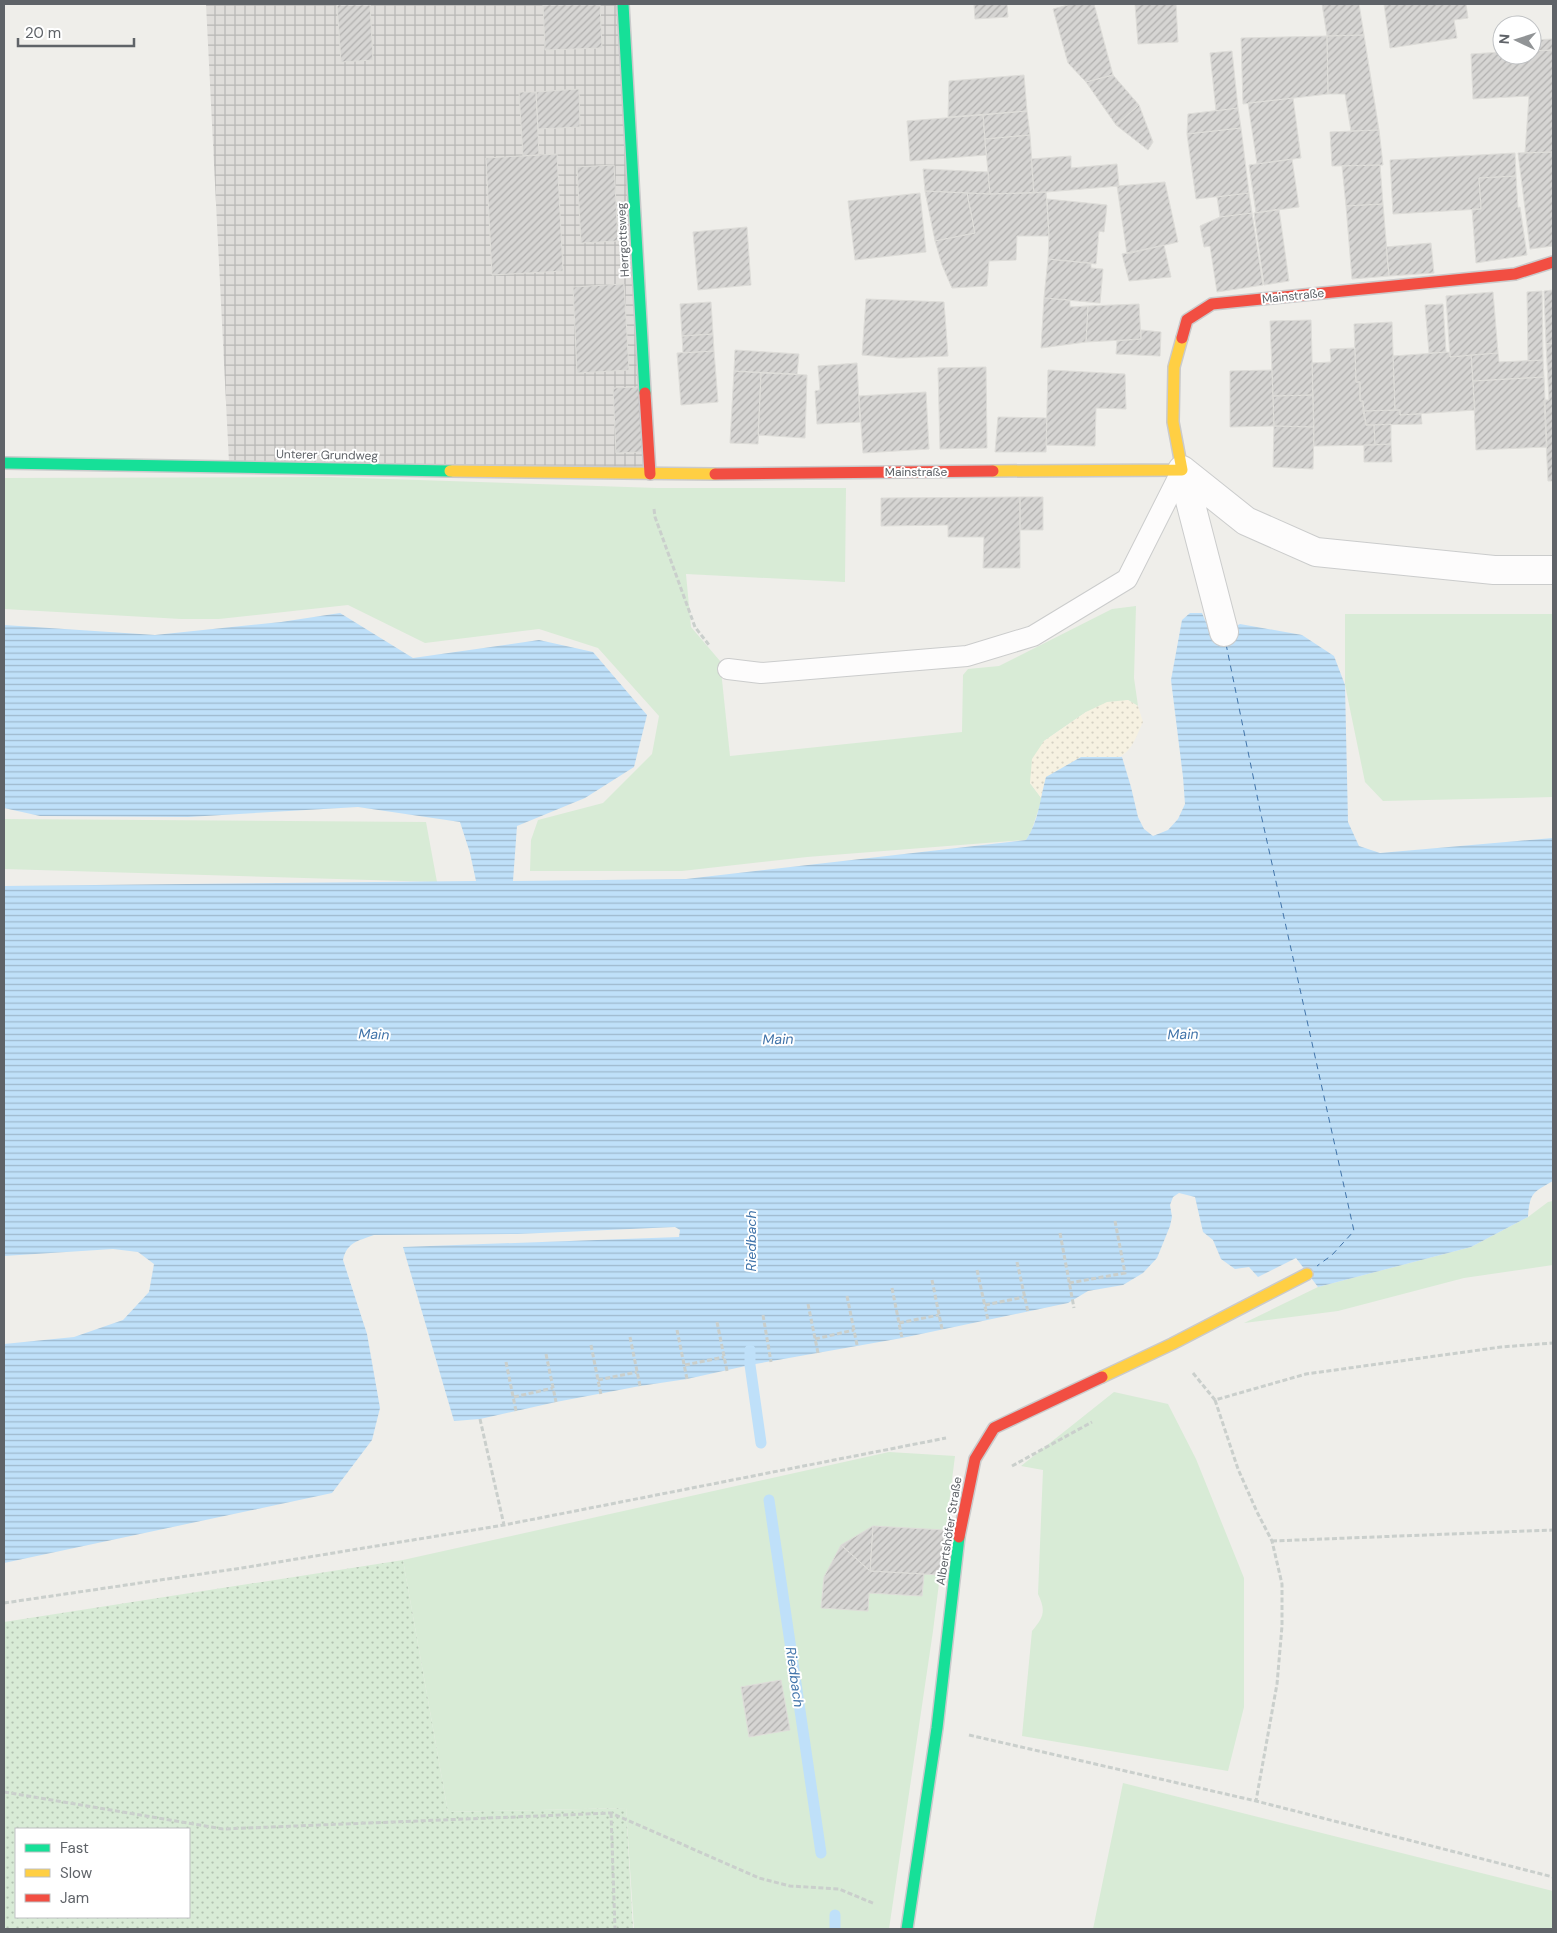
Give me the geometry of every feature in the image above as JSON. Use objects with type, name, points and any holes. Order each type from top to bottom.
[{"type":"street","name":"Herrgottsweg","points":[[623,4],[650,474]]},
{"type":"street","name":"Mainstraße","points":[[1224,632],[1182,470],[1173,422],[1174,366],[1187,320],[1212,304],[1515,274],[1553,262]]},
{"type":"street","name":"Unterer Grundweg","points":[[4,463],[650,474]]},
{"type":"street","name":"Mainstraße","points":[[650,474],[1182,470]]},
{"type":"street","points":[[1182,470],[1246,522],[1316,552],[1494,570],[1553,570]]},
{"type":"street","points":[[994,1428],[1172,1344],[1307,1274]]},
{"type":"street","name":"Albertshöfer Straße","points":[[908,1926],[937,1728],[957,1548],[965,1500],[975,1459],[994,1428]]},
{"type":"lane","points":[[728,669],[761,673],[967,656],[1034,636],[1127,579],[1182,470]]},
{"type":"path","points":[[650,474],[655,517],[695,627],[710,647]]},
{"type":"path","points":[[1069,1284],[1125,1273],[1115,1221]]},
{"type":"path","points":[[1060,1233],[1074,1308]]},
{"type":"path","points":[[1018,1262],[1028,1312]]},
{"type":"path","points":[[978,1270],[988,1320]]},
{"type":"path","points":[[932,1280],[942,1329]]},
{"type":"path","points":[[892,1288],[902,1338]]},
{"type":"path","points":[[847,1296],[857,1345]]},
{"type":"path","points":[[985,1305],[1024,1297]]},
{"type":"path","points":[[808,1304],[818,1353]]},
{"type":"path","points":[[900,1323],[939,1314]]},
{"type":"path","points":[[763,1315],[771,1362]]},
{"type":"path","points":[[716,1322],[727,1371]]},
{"type":"path","points":[[677,1330],[687,1379]]},
{"type":"path","points":[[815,1339],[854,1330]]},
{"type":"path","points":[[630,1337],[640,1386]]},
{"type":"path","points":[[1215,1400],[1306,1374],[1502,1347],[1553,1343]]},
{"type":"path","points":[[1172,1344],[1215,1400],[1238,1468],[1272,1541],[1282,1584],[1282,1626],[1278,1684],[1256,1801]]},
{"type":"path","points":[[591,1346],[601,1395]]},
{"type":"path","points":[[546,1354],[556,1402]]},
{"type":"path","points":[[684,1365],[724,1357]]},
{"type":"path","points":[[506,1362],[516,1411]]},
{"type":"path","points":[[598,1380],[638,1372]]},
{"type":"path","points":[[514,1396],[553,1388]]},
{"type":"path","points":[[480,1419],[504,1525]]},
{"type":"path","points":[[1007,1470],[1096,1419]]},
{"type":"path","points":[[4,1603],[242,1568],[504,1525],[994,1428]]},
{"type":"path","points":[[1272,1541],[1553,1530]]},
{"type":"path","points":[[937,1728],[1256,1801],[1553,1877]]},
{"type":"path","points":[[4,1792],[223,1829],[611,1813],[759,1878],[790,1886],[838,1889],[879,1905],[908,1926]]},
{"type":"path","points":[[611,1813],[615,1929]]},
{"type":"shaded area","points":[[206,4],[629,4],[654,470],[229,462]]},
{"type":"green space","points":[[327,477],[657,488],[846,488],[845,582],[686,574],[691,627],[720,661],[730,756],[962,732],[963,675],[968,669],[999,666],[1112,609],[1136,606],[1134,678],[1138,706],[1128,700],[1086,712],[1044,741],[1030,783],[1042,799],[1031,832],[1026,840],[807,857],[682,871],[530,871],[531,840],[538,820],[603,803],[652,754],[659,716],[598,648],[539,629],[425,643],[348,605],[219,619],[181,619],[4,609],[4,478]]},
{"type":"green space","points":[[1345,614],[1553,614],[1553,797],[1383,801],[1365,782],[1345,685]]},
{"type":"green space","points":[[4,819],[426,822],[437,882],[4,869]]},
{"type":"green space","points":[[1553,1201],[1553,1265],[1464,1278],[1338,1311],[1244,1323],[1318,1287],[1471,1247],[1528,1217],[1548,1202]]},
{"type":"green space","points":[[1114,1392],[1168,1404],[1196,1459],[1244,1578],[1244,1707],[1228,1771],[1022,1736],[1032,1631],[1041,1618],[1043,1609],[1038,1594],[1043,1470],[1021,1466]]},
{"type":"green space","points":[[889,1452],[955,1456],[933,1631],[889,1929],[634,1929],[626,1808],[448,1812],[403,1560]]},
{"type":"green space","points":[[403,1560],[448,1812],[626,1808],[633,1929],[4,1929],[4,1622]]},
{"type":"green space","points":[[1123,1783],[1553,1891],[1553,1929],[1093,1929]]},
{"type":"sand","points":[[1128,700],[1138,706],[1143,722],[1125,754],[1043,788],[1042,799],[1030,783],[1032,759],[1044,741],[1086,712],[1107,702]]},
{"type":"water","name":"Main","points":[[340,613],[413,658],[539,640],[593,652],[647,715],[634,767],[585,798],[517,826],[513,881],[686,879],[1026,840],[1034,825],[1046,777],[1081,757],[1122,757],[1138,817],[1144,829],[1153,836],[1168,830],[1178,819],[1185,804],[1171,680],[1182,620],[1190,613],[1202,613],[1211,634],[1224,632],[1240,624],[1302,635],[1334,656],[1345,685],[1348,822],[1359,846],[1380,853],[1553,838],[1553,1181],[1533,1194],[1528,1217],[1471,1247],[1318,1287],[1296,1258],[1258,1277],[1249,1267],[1235,1269],[1221,1259],[1213,1240],[1203,1232],[1195,1197],[1179,1193],[1173,1197],[1170,1205],[1172,1217],[1170,1226],[1157,1258],[1143,1273],[1123,1285],[1088,1291],[1068,1303],[902,1338],[556,1402],[480,1419],[454,1421],[403,1247],[679,1237],[680,1230],[675,1227],[518,1234],[374,1235],[350,1246],[343,1260],[367,1334],[380,1408],[372,1440],[332,1493],[4,1563],[4,1344],[74,1337],[123,1320],[149,1292],[154,1264],[138,1252],[113,1249],[4,1256],[4,886],[476,881],[470,853],[460,822],[358,807],[188,817],[40,816],[4,808],[4,625],[155,635],[281,622]]},
{"type":"building","points":[[337,4],[370,4],[373,60],[341,62]]},
{"type":"building","points":[[543,4],[600,4],[602,48],[545,50]]},
{"type":"building","points":[[974,4],[1007,4],[1008,17],[975,19]]},
{"type":"building","points":[[1072,4],[1094,4],[1113,75],[1086,82],[1068,63],[1053,9]]},
{"type":"building","points":[[1135,4],[1176,4],[1178,42],[1138,44]]},
{"type":"building","points":[[1322,4],[1359,4],[1364,35],[1327,36]]},
{"type":"building","points":[[1384,4],[1466,4],[1468,18],[1454,20],[1457,38],[1390,48]]},
{"type":"building","points":[[1364,35],[1379,130],[1351,131],[1345,94],[1328,94],[1327,36]]},
{"type":"building","points":[[1327,36],[1328,94],[1243,104],[1241,38]]},
{"type":"building","points":[[1553,39],[1553,50],[1542,51],[1542,40]]},
{"type":"building","points":[[1553,50],[1553,152],[1525,153],[1529,96],[1473,99],[1471,54],[1492,53],[1492,65],[1542,65],[1542,51]]},
{"type":"building","points":[[1232,51],[1238,108],[1216,111],[1210,53]]},
{"type":"building","points":[[1024,75],[1027,111],[948,117],[949,81]]},
{"type":"building","points":[[1113,75],[1139,105],[1116,125],[1086,82]]},
{"type":"building","points":[[579,89],[580,127],[538,129],[536,92]]},
{"type":"building","points":[[519,92],[536,92],[539,155],[523,156]]},
{"type":"building","points":[[1293,98],[1301,158],[1257,164],[1248,103]]},
{"type":"building","points":[[1139,105],[1153,142],[1148,150],[1116,125]]},
{"type":"building","points":[[1238,108],[1241,128],[1187,134],[1188,114]]},
{"type":"building","points":[[1027,111],[1030,135],[985,139],[983,115]]},
{"type":"building","points":[[983,115],[986,155],[910,161],[907,121]]},
{"type":"building","points":[[1241,128],[1249,193],[1196,199],[1187,134]]},
{"type":"building","points":[[1379,130],[1383,165],[1332,166],[1330,132]]},
{"type":"building","points":[[1030,135],[1034,193],[990,194],[985,139]]},
{"type":"building","points":[[1553,152],[1553,246],[1530,249],[1518,153]]},
{"type":"building","points":[[1515,153],[1516,176],[1479,178],[1481,209],[1393,214],[1390,160]]},
{"type":"building","points":[[557,154],[563,271],[492,275],[486,158]]},
{"type":"building","points":[[1071,156],[1071,168],[1117,164],[1119,186],[1034,193],[1031,159]]},
{"type":"building","points":[[1292,159],[1299,207],[1256,213],[1249,165]]},
{"type":"building","points":[[614,165],[618,241],[581,243],[577,167]]},
{"type":"building","points":[[1380,165],[1383,204],[1346,206],[1342,166]]},
{"type":"building","points":[[923,169],[988,172],[990,194],[925,191]]},
{"type":"building","points":[[1516,176],[1518,208],[1520,207],[1527,255],[1476,263],[1472,209],[1481,209],[1479,178]]},
{"type":"building","points":[[1165,182],[1178,242],[1127,254],[1117,186]]},
{"type":"building","points":[[925,191],[967,193],[975,233],[935,241]]},
{"type":"building","points":[[1046,192],[1049,236],[1017,236],[1016,260],[989,261],[987,286],[952,288],[942,265],[935,241],[975,233],[967,193]]},
{"type":"building","points":[[920,193],[926,252],[855,260],[848,201]]},
{"type":"building","points":[[1249,193],[1252,213],[1220,217],[1217,197]]},
{"type":"building","points":[[1047,199],[1107,205],[1104,232],[1099,231],[1096,264],[1048,259]]},
{"type":"building","points":[[1383,204],[1389,276],[1352,279],[1346,206]]},
{"type":"building","points":[[1279,209],[1289,281],[1264,285],[1254,213]]},
{"type":"building","points":[[1252,213],[1263,285],[1217,292],[1210,246],[1204,247],[1200,226],[1220,217]]},
{"type":"building","points":[[747,227],[751,285],[698,290],[693,232]]},
{"type":"building","points":[[1431,243],[1434,273],[1389,276],[1386,247]]},
{"type":"building","points":[[1164,245],[1171,277],[1129,281],[1122,254]]},
{"type":"building","points":[[1048,259],[1091,263],[1091,268],[1103,269],[1100,303],[1044,298]]},
{"type":"building","points":[[624,284],[629,370],[577,373],[573,287]]},
{"type":"building","points":[[1553,290],[1553,343],[1546,344],[1544,291]]},
{"type":"building","points":[[1542,291],[1543,360],[1528,361],[1527,292]]},
{"type":"building","points":[[1493,292],[1498,353],[1450,357],[1446,296]]},
{"type":"building","points":[[1044,298],[1070,300],[1070,307],[1088,306],[1086,342],[1041,348]]},
{"type":"building","points":[[866,299],[944,302],[948,356],[899,358],[862,355]]},
{"type":"building","points":[[711,302],[713,334],[682,336],[680,304]]},
{"type":"building","points":[[1139,304],[1141,339],[1086,342],[1088,306]]},
{"type":"building","points":[[1443,304],[1446,352],[1429,353],[1425,305]]},
{"type":"building","points":[[1311,320],[1313,395],[1273,396],[1270,321]]},
{"type":"building","points":[[1392,322],[1395,410],[1363,411],[1363,401],[1360,401],[1360,382],[1356,382],[1354,324]]},
{"type":"building","points":[[1141,330],[1161,332],[1160,356],[1116,354],[1117,341],[1141,339]]},
{"type":"building","points":[[713,334],[714,351],[683,353],[682,336]]},
{"type":"building","points":[[1553,343],[1553,481],[1548,481],[1544,400],[1549,400],[1546,344]]},
{"type":"building","points":[[1355,348],[1356,382],[1360,382],[1360,401],[1363,401],[1366,425],[1374,425],[1375,445],[1314,446],[1312,363],[1331,362],[1330,349]]},
{"type":"building","points":[[735,350],[799,354],[797,374],[734,371]]},
{"type":"building","points":[[714,351],[718,402],[681,405],[677,353]]},
{"type":"building","points":[[1450,352],[1450,357],[1471,355],[1475,410],[1400,415],[1400,410],[1395,410],[1393,356]]},
{"type":"building","points":[[1498,353],[1499,362],[1543,360],[1544,377],[1473,381],[1471,355]]},
{"type":"building","points":[[857,363],[860,422],[817,424],[815,391],[820,390],[818,366]]},
{"type":"building","points":[[986,367],[987,448],[940,449],[938,368]]},
{"type":"building","points":[[1048,370],[1125,374],[1126,409],[1096,408],[1095,446],[1046,445]]},
{"type":"building","points":[[1272,370],[1274,426],[1230,427],[1230,371]]},
{"type":"building","points":[[734,371],[761,373],[758,444],[730,443]]},
{"type":"building","points":[[761,373],[807,375],[805,438],[758,435]]},
{"type":"building","points":[[1544,377],[1547,447],[1476,450],[1473,381]]},
{"type":"building","points":[[640,387],[643,452],[616,453],[613,388]]},
{"type":"building","points":[[926,392],[929,449],[863,453],[859,396]]},
{"type":"building","points":[[1313,395],[1314,427],[1274,426],[1273,396]]},
{"type":"building","points":[[1400,410],[1400,415],[1421,414],[1422,424],[1366,425],[1363,411]]},
{"type":"building","points":[[998,417],[1047,418],[1046,452],[995,452]]},
{"type":"building","points":[[1391,424],[1391,444],[1375,445],[1374,425]]},
{"type":"building","points":[[1274,426],[1314,427],[1313,469],[1273,467]]},
{"type":"building","points":[[1391,444],[1392,462],[1364,462],[1364,445]]},
{"type":"building","points":[[1020,497],[1020,568],[983,568],[984,537],[948,537],[948,525],[881,526],[881,498]]},
{"type":"building","points":[[1020,497],[1043,497],[1043,530],[1020,530]]},
{"type":"building","points":[[873,1526],[870,1571],[841,1545]]},
{"type":"building","points":[[873,1526],[944,1530],[941,1575],[870,1571]]},
{"type":"building","points":[[841,1545],[870,1571],[924,1574],[922,1596],[869,1593],[868,1611],[821,1608],[824,1577]]},
{"type":"building","points":[[781,1680],[790,1730],[749,1737],[741,1687]]},
{"type":"waterway","name":"Riedbach","points":[[750,1350],[750,1365],[761,1443]]},
{"type":"waterway","name":"Riedbach","points":[[769,1500],[821,1853]]},
{"type":"waterway","name":"Riedbach","points":[[835,1915],[835,1929]]},
{"type":"ferry route","points":[[1226,644],[1260,810],[1354,1231],[1332,1255],[1317,1266]]},
{"type":"traffic: fast","points":[[623,4],[645,393]]},
{"type":"traffic: fast","points":[[4,463],[450,471]]},
{"type":"traffic: fast","points":[[907,1929],[937,1728],[959,1537]]},
{"type":"traffic: slow","points":[[993,471],[1182,470],[1173,422],[1174,367],[1182,338]]},
{"type":"traffic: slow","points":[[450,471],[715,474]]},
{"type":"traffic: slow","points":[[1102,1377],[1172,1344],[1307,1274]]},
{"type":"traffic: jam","points":[[1182,338],[1187,320],[1212,304],[1515,274],[1553,262]]},
{"type":"traffic: jam","points":[[645,393],[650,474]]},
{"type":"traffic: jam","points":[[715,474],[993,471]]},
{"type":"traffic: jam","points":[[959,1537],[975,1459],[994,1428],[1102,1377]]}]
